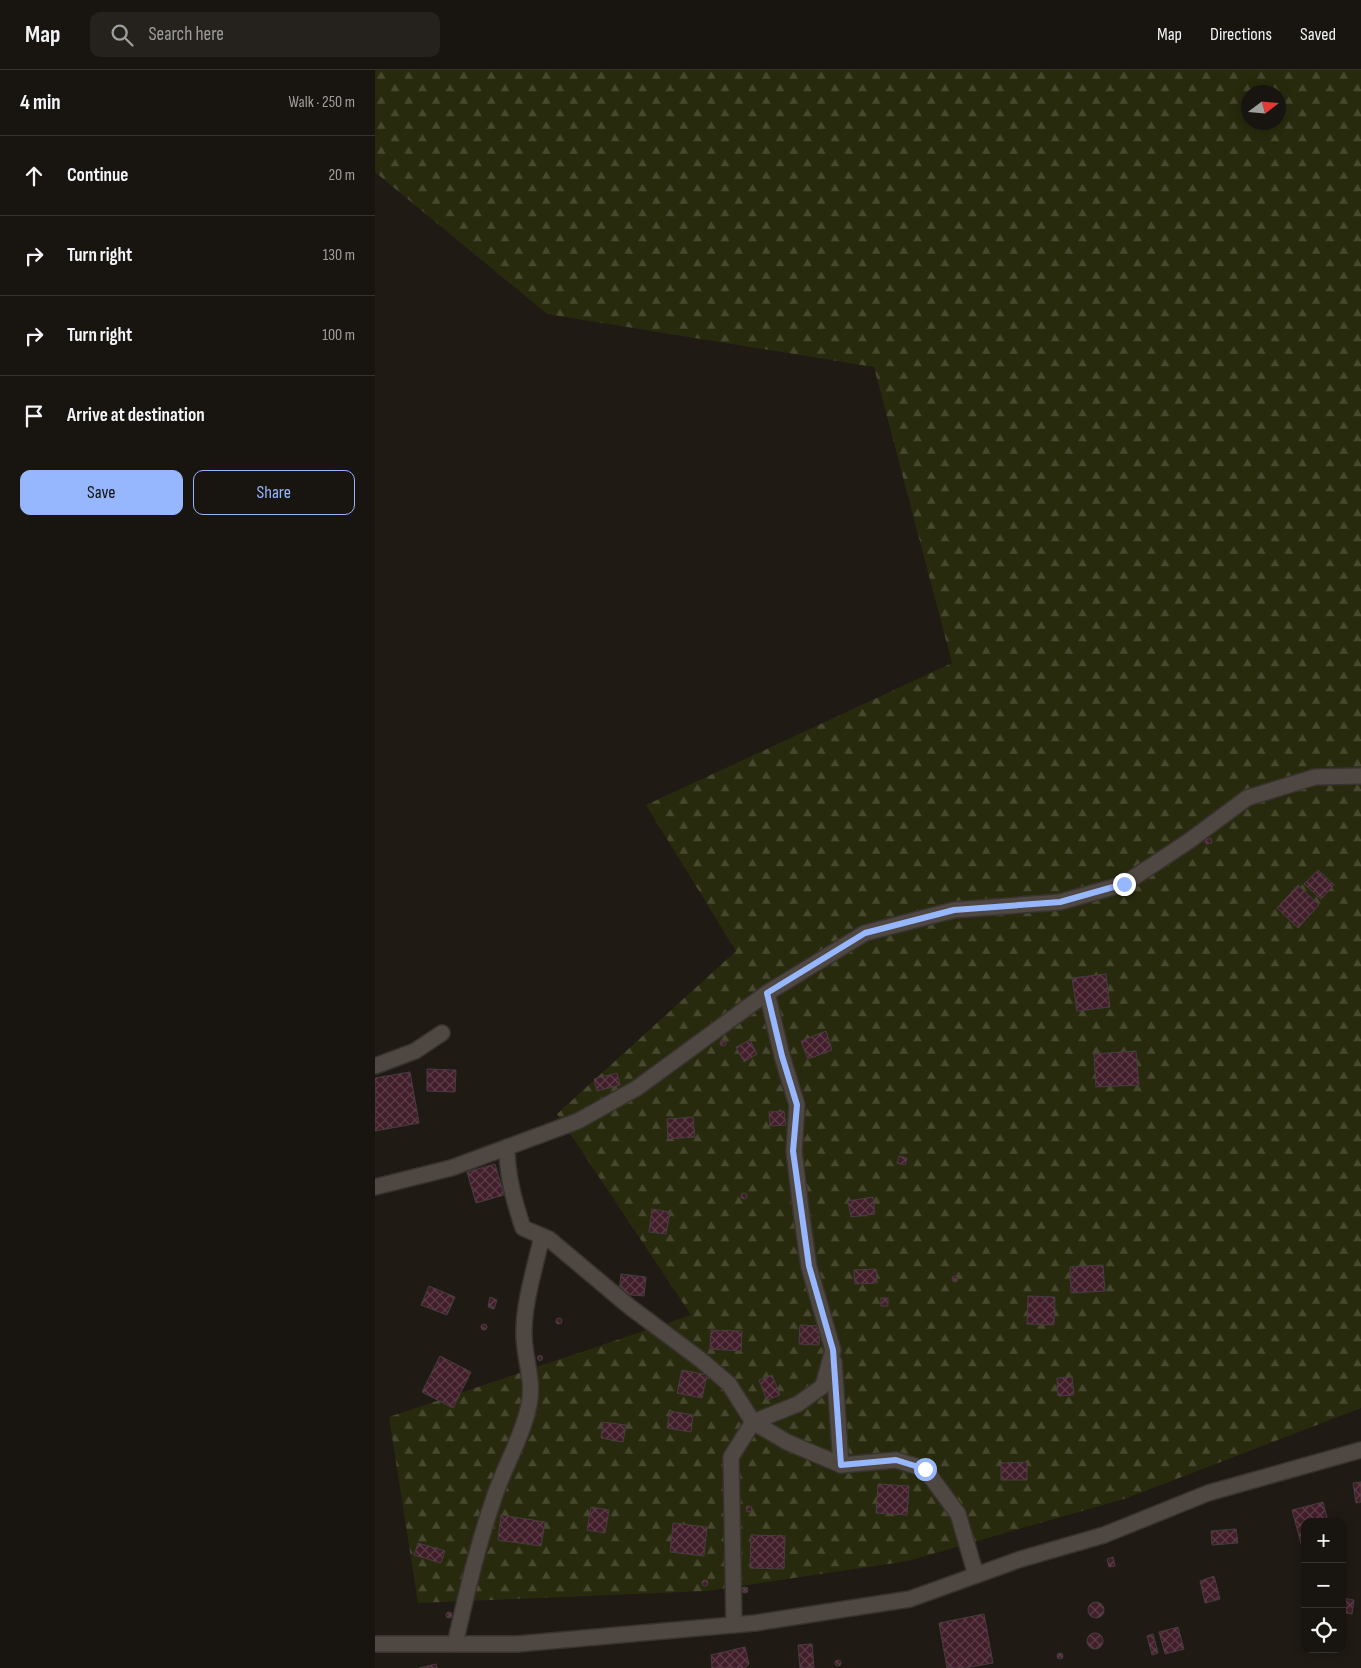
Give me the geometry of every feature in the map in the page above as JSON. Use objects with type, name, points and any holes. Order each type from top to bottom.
[{"type":"street","points":[[375,1188],[451,1168],[578,1121],[637,1088],[767,993],[865,933],[954,910],[1060,902],[1124,884],[1189,841],[1247,798],[1315,777],[1361,776]]},
{"type":"street","points":[[767,993],[782,1056],[797,1105],[793,1151],[809,1266],[833,1350],[841,1465]]},
{"type":"street","points":[[375,1066],[415,1051],[442,1033]]},
{"type":"street","points":[[507,1147],[507,1166],[512,1194],[523,1228],[549,1239],[630,1307],[701,1360],[729,1384],[753,1422],[787,1442],[841,1465],[896,1460],[925,1469],[958,1514],[976,1575]]},
{"type":"street","points":[[455,1644],[470,1580],[493,1499],[516,1449],[529,1405],[531,1387],[524,1336],[530,1290],[542,1236]]},
{"type":"street","points":[[733,1625],[731,1457],[753,1422],[798,1404],[823,1386],[833,1350]]},
{"type":"street","points":[[375,1644],[517,1644],[733,1625],[909,1599],[976,1575],[1104,1535],[1208,1493],[1361,1450]]},
{"type":"green space","points":[[375,70],[1361,70],[1361,1408],[1127,1498],[908,1561],[707,1591],[418,1603],[389,1417],[691,1315],[557,1114],[736,951],[646,805],[952,663],[874,367],[547,314],[375,172]]},
{"type":"building","points":[[1211,838],[1212,843],[1206,844],[1205,840]]},
{"type":"building","points":[[1318,870],[1334,885],[1321,899],[1304,884]]},
{"type":"building","points":[[1298,885],[1319,905],[1298,928],[1277,908]]},
{"type":"building","points":[[1106,974],[1110,1007],[1077,1011],[1072,978]]},
{"type":"building","points":[[826,1031],[832,1050],[808,1059],[801,1041]]},
{"type":"building","points":[[723,1040],[726,1043],[723,1046],[720,1043]]},
{"type":"building","points":[[750,1040],[757,1054],[744,1062],[736,1047]]},
{"type":"building","points":[[1136,1051],[1139,1085],[1096,1087],[1094,1054]]},
{"type":"building","points":[[427,1069],[456,1070],[455,1092],[427,1091]]},
{"type":"building","points":[[410,1072],[419,1123],[375,1131],[375,1078]]},
{"type":"building","points":[[617,1073],[620,1085],[597,1091],[594,1079]]},
{"type":"building","points":[[784,1111],[786,1125],[770,1126],[769,1112]]},
{"type":"building","points":[[693,1117],[695,1137],[668,1139],[667,1119]]},
{"type":"building","points":[[899,1156],[907,1158],[905,1165],[897,1163]]},
{"type":"building","points":[[495,1164],[504,1195],[476,1203],[467,1172]]},
{"type":"building","points":[[744,1193],[747,1196],[744,1199],[741,1196]]},
{"type":"building","points":[[873,1197],[875,1214],[851,1217],[848,1201]]},
{"type":"building","points":[[652,1209],[670,1212],[666,1234],[649,1232]]},
{"type":"building","points":[[1103,1265],[1105,1291],[1071,1293],[1070,1267]]},
{"type":"building","points":[[876,1269],[877,1283],[855,1284],[854,1270]]},
{"type":"building","points":[[621,1274],[646,1277],[644,1296],[619,1294]]},
{"type":"building","points":[[955,1276],[958,1279],[955,1282],[952,1279]]},
{"type":"building","points":[[429,1286],[455,1297],[447,1315],[421,1305]]},
{"type":"building","points":[[1028,1296],[1055,1297],[1054,1325],[1027,1324]]},
{"type":"building","points":[[490,1297],[497,1300],[494,1309],[488,1307]]},
{"type":"building","points":[[881,1298],[888,1298],[888,1306],[881,1306]]},
{"type":"building","points":[[559,1318],[562,1321],[559,1324],[556,1321]]},
{"type":"building","points":[[484,1324],[487,1327],[484,1330],[481,1327]]},
{"type":"building","points":[[800,1325],[820,1326],[819,1345],[799,1344]]},
{"type":"building","points":[[711,1330],[742,1331],[741,1351],[710,1349]]},
{"type":"building","points":[[540,1355],[543,1358],[540,1361],[537,1358]]},
{"type":"building","points":[[440,1356],[471,1372],[453,1408],[422,1392]]},
{"type":"building","points":[[682,1370],[707,1375],[702,1398],[677,1393]]},
{"type":"building","points":[[772,1375],[780,1395],[767,1400],[759,1380]]},
{"type":"building","points":[[1072,1377],[1074,1395],[1058,1396],[1057,1378]]},
{"type":"building","points":[[670,1411],[693,1415],[691,1432],[667,1428]]},
{"type":"building","points":[[603,1422],[626,1425],[623,1442],[601,1438]]},
{"type":"building","points":[[1027,1462],[1027,1480],[1001,1480],[1001,1463]]},
{"type":"building","points":[[1361,1482],[1361,1502],[1356,1503],[1353,1483]]},
{"type":"building","points":[[878,1484],[909,1486],[907,1515],[876,1513]]},
{"type":"building","points":[[1323,1502],[1327,1518],[1301,1518],[1301,1544],[1292,1510]]},
{"type":"building","points":[[749,1506],[752,1509],[749,1512],[746,1509]]},
{"type":"building","points":[[591,1507],[609,1510],[605,1533],[587,1530]]},
{"type":"building","points":[[501,1515],[545,1522],[541,1546],[498,1540]]},
{"type":"building","points":[[673,1523],[707,1527],[704,1556],[670,1552]]},
{"type":"building","points":[[1236,1529],[1238,1543],[1212,1545],[1211,1531]]},
{"type":"building","points":[[751,1535],[785,1536],[784,1569],[750,1568]]},
{"type":"building","points":[[418,1543],[445,1551],[441,1563],[414,1555]]},
{"type":"building","points":[[1113,1557],[1115,1566],[1109,1567],[1107,1559]]},
{"type":"building","points":[[1214,1576],[1220,1599],[1205,1603],[1200,1581]]},
{"type":"building","points":[[705,1580],[708,1583],[705,1586],[702,1583]]},
{"type":"building","points":[[745,1587],[748,1590],[745,1593],[742,1590]]},
{"type":"building","points":[[1346,1599],[1354,1600],[1352,1614],[1346,1613]]},
{"type":"building","points":[[1093,1602],[1099,1602],[1104,1607],[1102,1616],[1093,1618],[1088,1613],[1088,1607]]},
{"type":"building","points":[[449,1612],[452,1615],[449,1618],[446,1615]]},
{"type":"building","points":[[984,1614],[993,1663],[964,1668],[947,1668],[939,1623]]},
{"type":"building","points":[[1178,1627],[1184,1649],[1165,1654],[1159,1632]]},
{"type":"building","points":[[1092,1633],[1098,1633],[1103,1638],[1101,1647],[1092,1649],[1087,1644],[1087,1638]]},
{"type":"building","points":[[1153,1634],[1158,1653],[1152,1655],[1147,1636]]},
{"type":"building","points":[[812,1644],[814,1668],[800,1668],[798,1645]]},
{"type":"building","points":[[745,1647],[749,1664],[745,1668],[712,1668],[711,1655]]},
{"type":"building","points":[[1060,1653],[1063,1656],[1060,1659],[1057,1656]]},
{"type":"building","points":[[838,1660],[841,1663],[838,1666],[835,1663]]},
{"type":"building","points":[[436,1664],[437,1668],[419,1668]]},
{"type":"route","points":[[925,1469],[896,1460],[841,1465],[833,1350],[809,1266],[793,1151],[797,1105],[782,1056],[767,993],[865,933],[954,910],[1060,902],[1124,884]]}]
